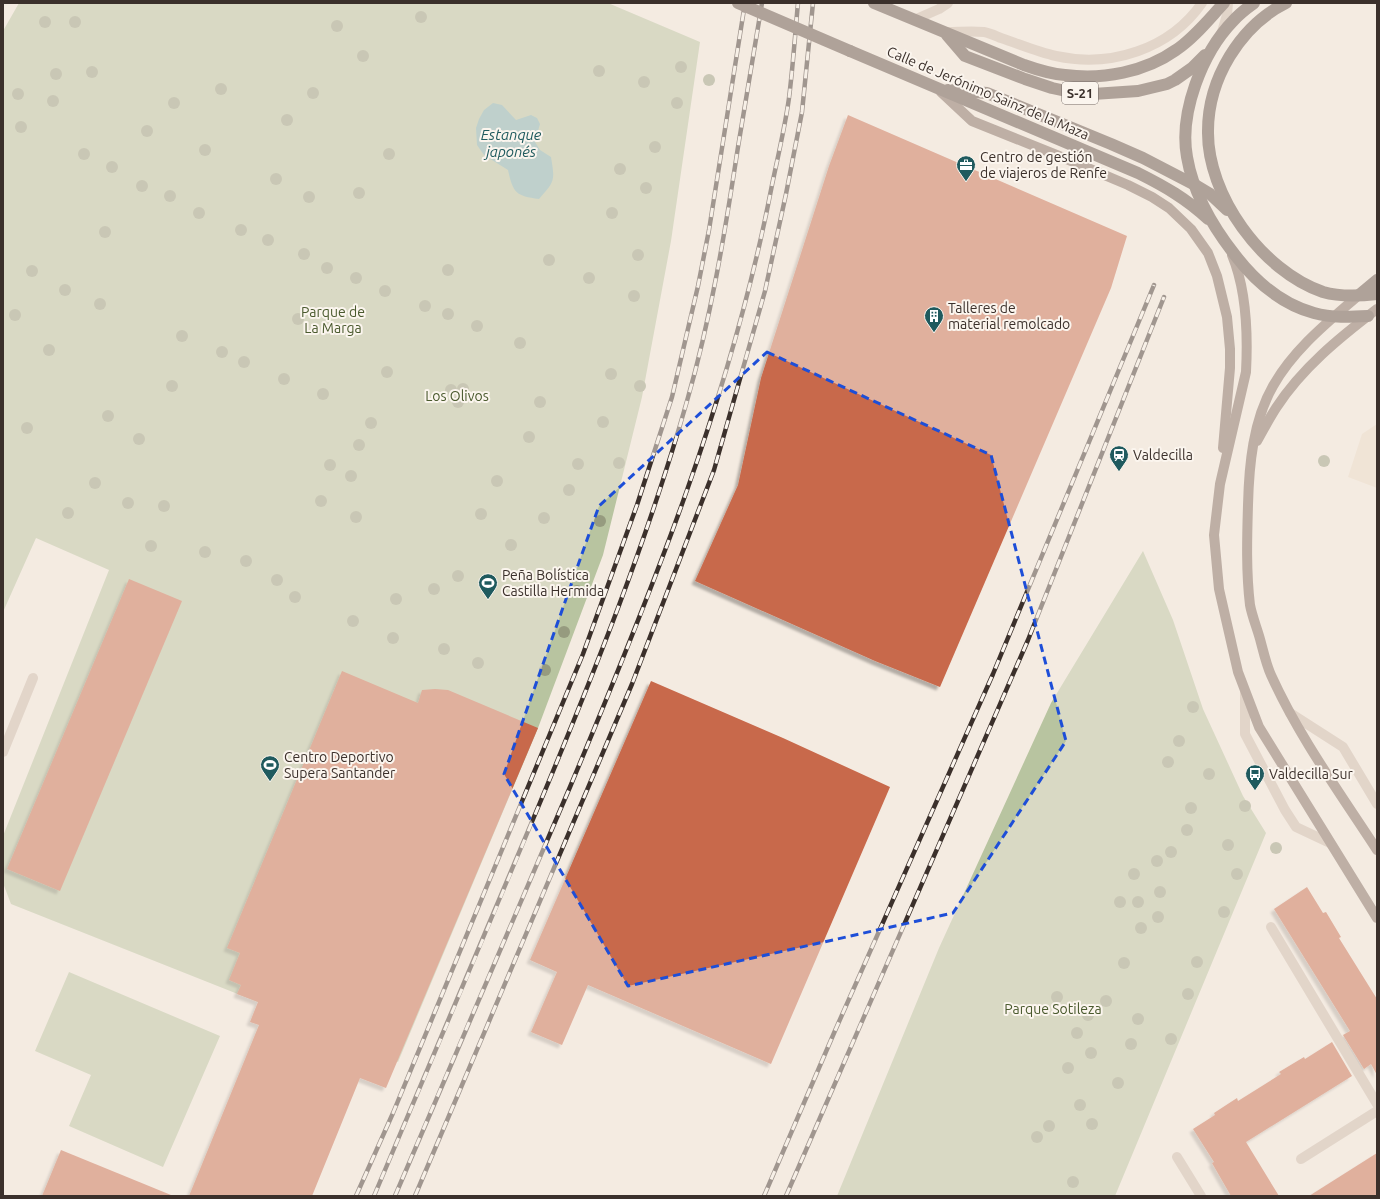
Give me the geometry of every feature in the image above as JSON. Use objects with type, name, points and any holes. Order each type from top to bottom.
[{"type":"highway","name":"Calle de Jerónimo Sainz de la Maza","points":[[738,3],[939,90],[1095,154],[1159,183],[1194,206],[1216,227]]},
{"type":"highway","name":"Calle de Jerónimo Sainz de la Maza","points":[[874,3],[993,54],[1038,70],[1066,76],[1119,74],[1140,68],[1160,59],[1176,50],[1203,26],[1224,3]]},
{"type":"highway","name":"S-21","points":[[1254,3],[1233,20],[1218,38],[1200,74],[1189,107],[1186,126],[1187,157],[1195,185],[1204,205],[1228,246],[1247,270],[1270,291],[1295,306],[1312,313],[1335,316],[1374,314]]},
{"type":"highway","name":"S-21","points":[[1235,217],[1214,174],[1210,156],[1208,131],[1214,89],[1222,69],[1232,52],[1245,35],[1261,20],[1286,3]]},
{"type":"highway","name":"Calle de Jerónimo Sainz de la Maza","points":[[943,32],[965,56],[1052,88],[1093,94],[1138,91],[1167,84],[1192,68],[1218,38]]},
{"type":"highway","name":"S-21","points":[[939,90],[987,92],[1143,158],[1210,194],[1235,217],[1263,252],[1292,276],[1323,292],[1342,295],[1377,294]]},
{"type":"highway","points":[[1359,295],[1377,280]]},
{"type":"main road","name":"S-21","points":[[939,90],[972,121],[1128,185],[1152,197],[1169,208],[1191,229],[1208,253],[1213,264],[1227,317],[1230,368],[1220,484]]},
{"type":"main road","points":[[1228,246],[1238,268],[1242,289],[1247,356],[1246,372],[1220,484],[1214,535],[1219,590],[1238,672],[1259,727],[1377,918]]},
{"type":"main road","points":[[1359,295],[1300,349],[1273,385],[1264,403],[1258,422],[1253,447],[1248,484],[1246,545],[1250,606],[1270,674],[1304,738],[1377,850]]},
{"type":"main road","points":[[1253,447],[1276,408],[1307,369],[1340,338],[1374,314]]},
{"type":"street","points":[[914,20],[939,9],[948,3]]},
{"type":"street","name":"Calle de Jerónimo Sainz de la Maza","points":[[943,32],[984,32],[1055,56],[1074,60],[1112,58],[1149,48],[1171,35],[1188,21],[1202,3]]},
{"type":"street","points":[[1218,38],[1227,15],[1228,3]]},
{"type":"street","points":[[3,752],[33,678]]},
{"type":"street","points":[[1245,690],[1245,734],[1285,810],[1296,827],[1330,843]]},
{"type":"street","points":[[1290,713],[1343,747],[1377,804]]},
{"type":"street","points":[[1271,927],[1377,1104]]},
{"type":"street","points":[[1301,1159],[1377,1111]]},
{"type":"street","points":[[1177,1157],[1201,1196]]},
{"type":"highlighted area","points":[[767,352],[991,455],[1066,741],[953,913],[628,986],[504,774],[599,506]]},
{"type":"green space","name":"Parque de La Marga","points":[[19,3],[608,3],[700,42],[671,241],[642,397],[603,555],[538,728],[398,1062],[258,1002],[11,904],[3,883],[3,836],[109,570],[36,538],[3,612],[3,31]]},
{"type":"green space","name":"Parque Sotileza","points":[[1143,551],[1173,620],[1203,709],[1243,796],[1266,833],[1115,1196],[837,1196],[939,948],[1051,703]]},
{"type":"green space","points":[[69,972],[220,1036],[163,1167],[69,1126],[91,1075],[35,1051]]},
{"type":"shaded area","points":[[1377,424],[1377,488],[1348,477],[1362,434]]},
{"type":"water","name":"Estanque japonés","points":[[493,103],[502,105],[516,120],[531,115],[537,118],[540,124],[535,142],[540,150],[551,157],[553,176],[551,184],[539,199],[520,195],[512,184],[508,170],[484,155],[477,145],[476,128],[479,119],[484,110]]},
{"type":"building","points":[[848,115],[1127,236],[1111,288],[940,687],[875,661],[695,581],[738,485],[761,378],[829,166]]},
{"type":"building","points":[[129,579],[182,601],[60,891],[7,869]]},
{"type":"building","points":[[342,671],[418,703],[422,690],[448,690],[538,728],[386,1088],[360,1078],[312,1196],[189,1196],[259,1025],[250,1022],[258,1002],[237,994],[241,985],[229,980],[240,953],[227,948]]},
{"type":"building","points":[[651,681],[783,738],[890,787],[771,1064],[588,985],[562,1045],[531,1032],[557,972],[530,960]]},
{"type":"building","points":[[1307,887],[1323,913],[1326,912],[1341,937],[1339,938],[1377,999],[1377,1075],[1371,1064],[1364,1069],[1343,1035],[1350,1031],[1274,909]]},
{"type":"building","points":[[1332,1042],[1352,1076],[1246,1142],[1279,1196],[1231,1196],[1212,1163],[1214,1162],[1193,1129],[1215,1115],[1214,1113],[1237,1098],[1238,1101],[1281,1074],[1279,1072],[1304,1057],[1305,1059]]},
{"type":"building","points":[[61,1150],[171,1195],[171,1196],[42,1196]]},
{"type":"building","points":[[1377,1153],[1377,1196],[1309,1196]]},
{"type":"railway","points":[[356,1196],[393,1113],[583,654],[637,505],[672,397],[698,286],[709,230],[745,3]]},
{"type":"railway","points":[[374,1196],[580,706],[638,555],[672,453],[696,370],[710,307],[762,3]]},
{"type":"railway","points":[[395,1196],[601,713],[631,640],[687,491],[735,340],[755,263],[787,109],[792,74],[798,3]]},
{"type":"railway","points":[[415,1196],[632,684],[714,470],[765,291],[786,194],[802,112],[813,3]]},
{"type":"railway","points":[[764,1196],[834,1033],[993,674],[1154,285]]},
{"type":"railway","points":[[786,1196],[1028,640],[1164,297]]},
{"type":"place","name":"Centro de gestión de viajeros de Renfe","points":[[966,182]]},
{"type":"place","name":"Talleres de material remolcado","points":[[934,333]]},
{"type":"place","name":"Valdecilla","points":[[1119,472]]},
{"type":"place","name":"Peña Bolística Castilla Hermida","points":[[488,600]]},
{"type":"place","name":"Centro Deportivo Supera Santander","points":[[270,782]]},
{"type":"place","name":"Valdecilla Sur","points":[[1255,791]]},
{"type":"park label","name":"Los Olivos","points":[[457,396]]}]
